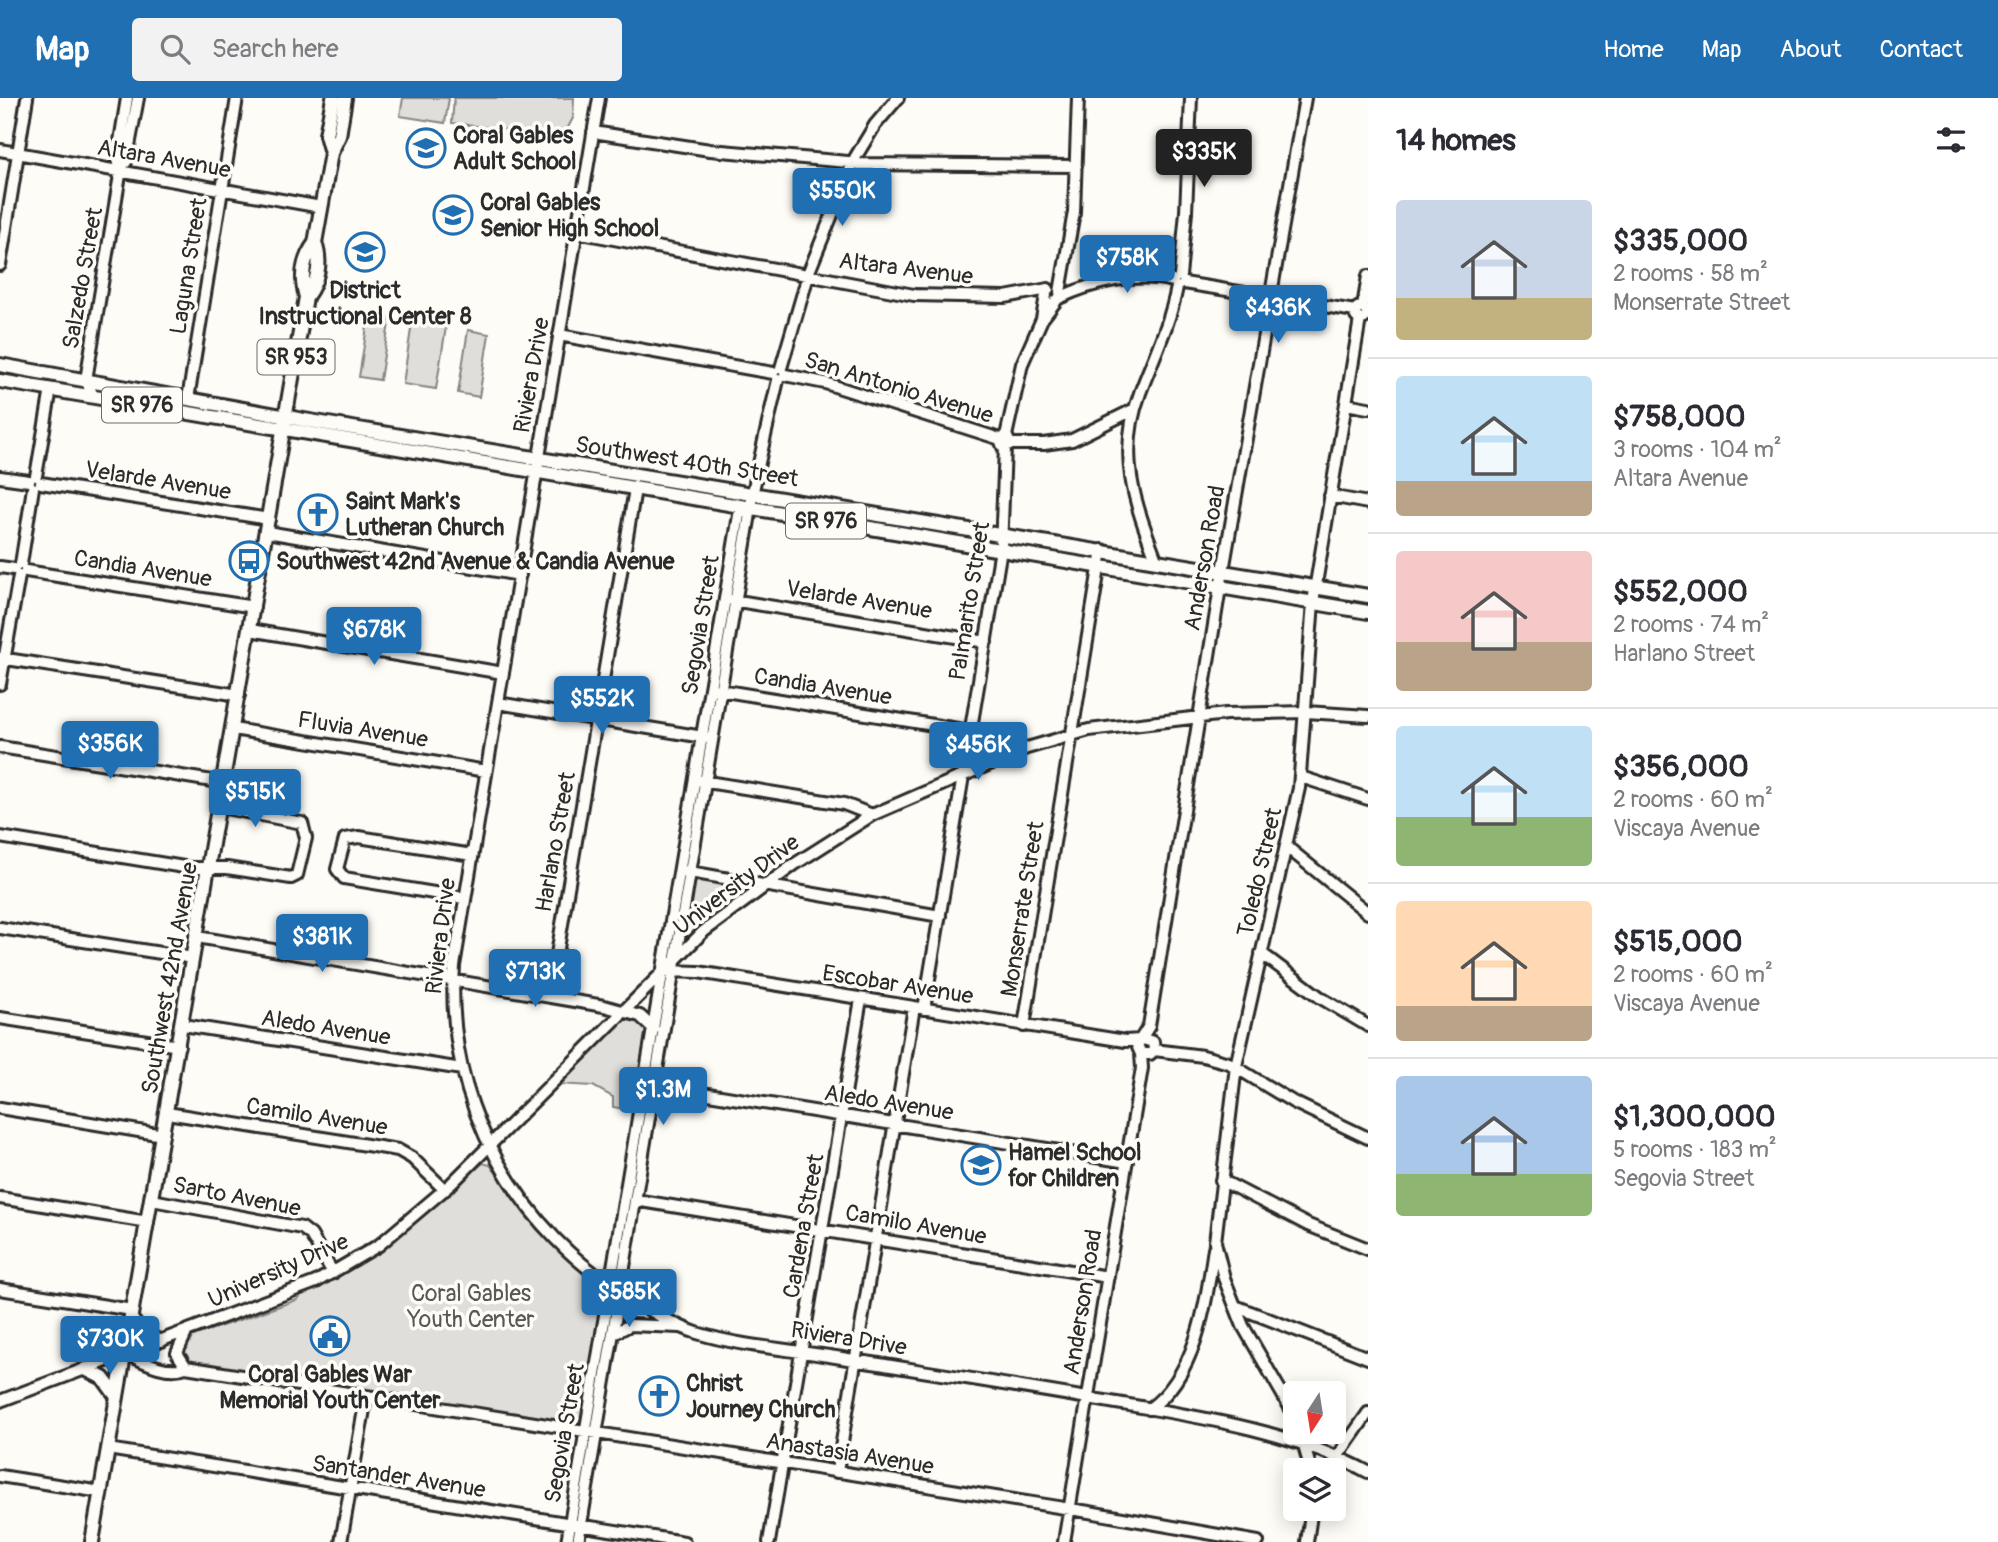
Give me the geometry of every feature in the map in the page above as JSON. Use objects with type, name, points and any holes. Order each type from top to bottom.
[{"type":"main road","name":"Southwest 42nd Avenue","points":[[331,153],[326,135],[333,98]]},
{"type":"main road","name":"Southwest 42nd Avenue","points":[[94,1542],[225,783],[285,416],[306,297],[314,286],[320,256],[315,243],[321,207],[331,153],[339,136],[345,98]]},
{"type":"main road","name":"Southwest 40th Street","points":[[0,365],[285,416],[1368,596]]},
{"type":"main road","name":"Southwest 40th Street","points":[[0,381],[283,431],[1100,565],[1368,612]]},
{"type":"main road","points":[[85,1369],[103,1378],[117,1397]]},
{"type":"street","points":[[0,265],[27,98]]},
{"type":"street","name":"Salzedo Street","points":[[121,169],[117,160],[127,98]]},
{"type":"street","name":"Salzedo Street","points":[[93,396],[86,380],[121,169],[126,162],[138,98]]},
{"type":"street","name":"Laguna Street","points":[[188,399],[237,98]]},
{"type":"street","name":"Riviera Drive","points":[[599,98],[464,898],[453,979],[455,1024],[462,1069],[472,1104],[489,1145],[509,1182],[543,1227],[569,1254],[615,1289],[681,1327],[710,1336],[1088,1398],[1246,1429],[1304,1445],[1338,1457],[1368,1472]]},
{"type":"street","name":"Palmarito Street","points":[[837,1472],[895,1124],[940,916],[1002,549],[1005,442],[1022,364],[1065,265],[1074,212],[1078,98]]},
{"type":"street","points":[[1156,559],[1131,487],[1130,448],[1135,409],[1164,334],[1178,282],[1188,189],[1191,98]]},
{"type":"street","name":"Anderson Road","points":[[1064,1542],[1220,586],[1305,98]]},
{"type":"street","name":"Segovia Street","points":[[567,1542],[575,1525],[716,689],[731,599],[740,512],[748,507],[754,493],[779,374],[808,276],[853,163],[868,134],[894,100]]},
{"type":"street","points":[[593,132],[710,150],[853,163],[1076,166]]},
{"type":"street","name":"Altara Avenue","points":[[0,150],[121,169],[321,207]]},
{"type":"street","name":"Altara Avenue","points":[[576,232],[922,296],[1053,294],[1129,279],[1178,282],[1363,313]]},
{"type":"street","name":"Toledo Street","points":[[1283,1396],[1260,1358],[1235,1306],[1215,1242],[1236,1066],[1288,848],[1301,777],[1315,586],[1368,276]]},
{"type":"street","name":"San Antonio Avenue","points":[[559,335],[825,383],[1005,442],[1052,444],[1072,440],[1135,409]]},
{"type":"street","points":[[0,684],[2,658],[51,389]]},
{"type":"street","points":[[1346,404],[1368,408]]},
{"type":"street","name":"Velarde Avenue","points":[[0,477],[520,575]]},
{"type":"street","name":"Harlano Street","points":[[550,996],[635,489]]},
{"type":"street","points":[[1330,496],[1368,503]]},
{"type":"street","name":"Monserrate Street","points":[[1024,1026],[1102,551]]},
{"type":"street","name":"Candia Avenue","points":[[0,567],[254,607]]},
{"type":"street","name":"Velarde Avenue","points":[[731,599],[986,642]]},
{"type":"street","points":[[250,630],[503,673]]},
{"type":"street","points":[[2,658],[239,695]]},
{"type":"street","name":"Candia Avenue","points":[[716,689],[970,732]]},
{"type":"street","points":[[498,703],[707,738]]},
{"type":"street","name":"University Drive","points":[[0,1401],[187,1332],[333,1273],[393,1235],[445,1190],[623,1011],[668,971],[676,958],[703,932],[764,887],[872,815],[963,774],[1073,733],[1200,715],[1306,712],[1368,716]]},
{"type":"street","name":"Fluvia Avenue","points":[[233,729],[486,771]]},
{"type":"street","points":[[0,747],[225,783]]},
{"type":"street","points":[[1301,777],[1368,799]]},
{"type":"street","points":[[700,781],[844,804],[872,815]]},
{"type":"street","points":[[0,837],[190,868],[286,878],[297,875],[305,847],[304,825],[297,821],[220,807]]},
{"type":"street","points":[[464,898],[347,879],[338,872],[340,851],[345,839],[359,837],[472,855]]},
{"type":"street","points":[[1288,848],[1368,913]]},
{"type":"street","points":[[685,871],[940,916]]},
{"type":"street","name":"Segovia Street","points":[[676,958],[685,871]]},
{"type":"street","points":[[0,928],[193,958]]},
{"type":"street","points":[[197,937],[550,996],[623,1011],[644,1018],[653,1029]]},
{"type":"street","points":[[1261,953],[1321,998],[1368,1026]]},
{"type":"street","name":"Segovia Street","points":[[591,1433],[613,1334],[615,1289],[635,1200],[653,1029],[668,971]]},
{"type":"street","name":"Escobar Avenue","points":[[668,971],[698,972],[1146,1046]]},
{"type":"street","name":"Cardena Street","points":[[769,1542],[861,999]]},
{"type":"street","points":[[0,1018],[179,1046]]},
{"type":"street","name":"Aledo Avenue","points":[[183,1025],[462,1069]]},
{"type":"street","points":[[1146,1046],[1212,1057],[1236,1066],[1300,1106],[1368,1138]]},
{"type":"street","name":"Aledo Avenue","points":[[649,1084],[1127,1162]]},
{"type":"street","points":[[0,1108],[163,1135]]},
{"type":"street","name":"Camilo Avenue","points":[[167,1114],[398,1150],[412,1158],[445,1190]]},
{"type":"street","points":[[1221,1180],[1308,1225],[1368,1250]]},
{"type":"street","name":"Sarto Avenue","points":[[0,1198],[148,1222]]},
{"type":"street","name":"Sarto Avenue","points":[[152,1200],[302,1228],[312,1235],[333,1273]]},
{"type":"street","name":"Camilo Avenue","points":[[635,1200],[1108,1278]]},
{"type":"street","points":[[1149,1409],[1174,1387],[1187,1360],[1202,1311],[1215,1242]]},
{"type":"street","points":[[0,1289],[132,1313],[144,1334],[162,1340]]},
{"type":"street","points":[[1235,1306],[1368,1358]]},
{"type":"street","points":[[613,1334],[630,1325],[681,1327]]},
{"type":"street","points":[[186,1367],[177,1353],[187,1332]]},
{"type":"street","name":"Anastasia Avenue","points":[[125,1353],[148,1365],[179,1370],[186,1367],[1070,1509],[1258,1542]]},
{"type":"street","points":[[341,1542],[366,1398]]},
{"type":"street","points":[[1338,1457],[1368,1413]]},
{"type":"street","points":[[1304,1445],[1308,1458]]},
{"type":"street","name":"Santander Avenue","points":[[108,1450],[684,1542]]},
{"type":"street","points":[[0,1476],[101,1492]]},
{"type":"street","points":[[1307,1542],[1310,1521]]},
{"type":"street","name":"Segovia Street","points":[[575,1525],[578,1542]]},
{"type":"green space","points":[[403,98],[449,98],[445,123],[400,116]]},
{"type":"green space","points":[[454,98],[574,98],[573,118],[563,137],[452,123]]},
{"type":"green space","points":[[369,314],[390,317],[380,380],[359,377]]},
{"type":"green space","points":[[412,322],[446,327],[436,389],[403,384]]},
{"type":"green space","points":[[468,330],[489,334],[479,397],[458,393]]},
{"type":"green space","points":[[704,879],[741,887],[744,891],[689,937],[685,933],[693,883]]},
{"type":"green space","points":[[628,1017],[633,1017],[649,1031],[636,1111],[613,1107],[613,1097],[593,1086],[556,1084]]},
{"type":"green space","name":"Coral Gables Youth Center","points":[[483,1163],[490,1165],[544,1235],[604,1293],[583,1418],[572,1425],[238,1372],[204,1363],[201,1367],[186,1363],[181,1347],[190,1337],[297,1300],[305,1291],[345,1272],[383,1247]]},
{"type":"place","name":"Coral Gables Adult School","points":[[426,148]]},
{"type":"place","name":"Coral Gables Senior High School","points":[[453,215]]},
{"type":"place","name":"District Instructional Center 8","points":[[365,252]]},
{"type":"place","name":"Saint Mark's Lutheran Church","points":[[318,514]]},
{"type":"place","name":"Southwest 42nd Avenue & Candia Avenue","points":[[249,561]]},
{"type":"place","name":"Hamel School for Children","points":[[981,1165]]},
{"type":"place","name":"Coral Gables War Memorial Youth Center","points":[[330,1336]]},
{"type":"place","name":"Christ Journey Church","points":[[659,1396]]}]
